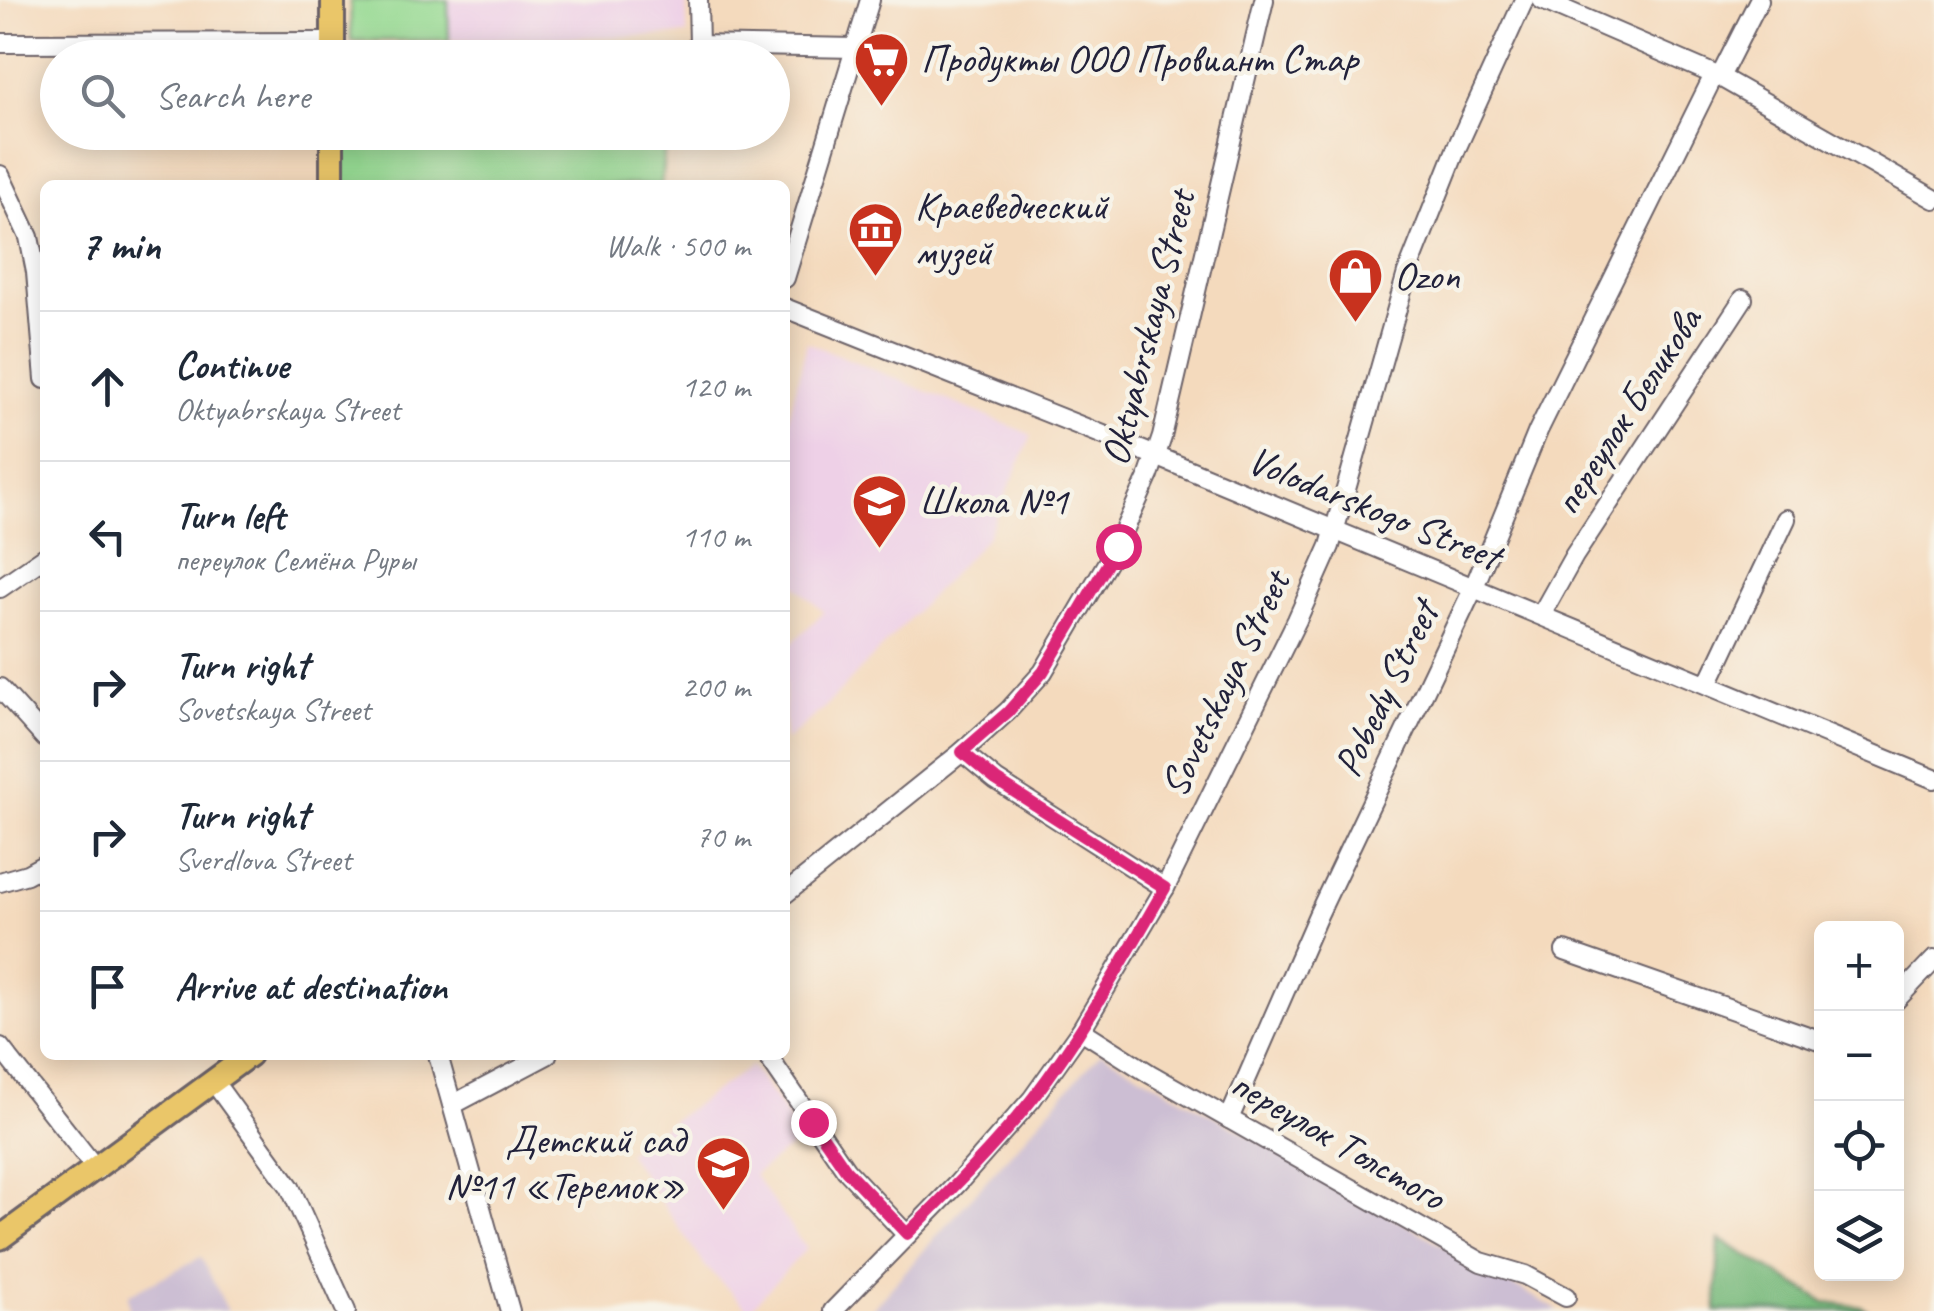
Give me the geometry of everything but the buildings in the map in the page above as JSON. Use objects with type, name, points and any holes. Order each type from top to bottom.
[{"type":"main road","points":[[333,0],[333,40]]},
{"type":"main road","points":[[332,150],[332,180]]},
{"type":"main road","points":[[0,1238],[243,1060]]},
{"type":"street","points":[[698,0],[699,40]]},
{"type":"street","points":[[790,262],[870,0]]},
{"type":"street","name":"Oktyabrskaya Street","points":[[790,890],[1008,712],[1043,672],[1118,546],[1156,456],[1264,0]]},
{"type":"street","name":"Sovetskaya Street","points":[[833,1311],[957,1184],[1032,1099],[1081,1030],[1165,888],[1297,620],[1335,529],[1407,273],[1457,147],[1524,0]]},
{"type":"street","points":[[1542,0],[1717,76],[1934,198]]},
{"type":"street","name":"Pobedy Street","points":[[1229,1118],[1318,915],[1474,587],[1582,336],[1760,0]]},
{"type":"street","points":[[0,43],[40,44]]},
{"type":"street","points":[[790,46],[856,48]]},
{"type":"street","points":[[0,174],[29,237],[40,320]]},
{"type":"street","name":"переулок Беликова","points":[[1542,615],[1574,556],[1743,298]]},
{"type":"street","name":"Volodarskogo Street","points":[[790,310],[1335,529],[1934,779]]},
{"type":"street","points":[[1708,684],[1786,519]]},
{"type":"street","points":[[0,588],[40,561]]},
{"type":"street","points":[[0,688],[40,732]]},
{"type":"street","points":[[962,752],[996,780],[1165,888]]},
{"type":"street","points":[[0,882],[40,867]]},
{"type":"street","points":[[1565,951],[1814,1039]]},
{"type":"street","points":[[1904,992],[1934,960]]},
{"type":"street","name":"переулок Толстого","points":[[1081,1030],[1481,1262],[1526,1275],[1566,1297]]},
{"type":"street","points":[[0,1047],[97,1170]]},
{"type":"street","points":[[440,1060],[510,1311]]},
{"type":"street","points":[[454,1104],[538,1060]]},
{"type":"street","points":[[770,1060],[846,1170],[907,1234]]},
{"type":"street","points":[[214,1082],[290,1187],[346,1311]]},
{"type":"shaded area","points":[[448,0],[686,0],[687,35],[449,40]]},
{"type":"shaded area","name":"Школа №1","points":[[807,342],[1032,435],[987,537],[826,706],[790,737],[790,645],[824,612],[790,581],[790,412]]},
{"type":"shaded area","points":[[1101,1052],[1469,1260],[1559,1311],[870,1311]]},
{"type":"shaded area","name":"Детский сад №11 «Теремок»","points":[[751,1066],[802,1138],[754,1175],[806,1249],[749,1310],[706,1267],[627,1152]]},
{"type":"shaded area","points":[[201,1257],[228,1311],[129,1311],[128,1295]]},
{"type":"green space","points":[[350,0],[448,0],[449,40],[351,40]]},
{"type":"green space","points":[[344,150],[664,150],[661,180],[343,180]]},
{"type":"green space","points":[[1719,1239],[1825,1302],[1869,1311],[1716,1311]]},
{"type":"place","name":"Продукты ООО Провиант Стар","points":[[882,108]]},
{"type":"place","name":"Краеведческий музей","points":[[876,278]]},
{"type":"place","name":"Ozon","points":[[1355,325]]},
{"type":"place","name":"Школа №1","points":[[880,550]]},
{"type":"place","name":"Детский сад №11 «Теремок»","points":[[724,1212]]},
{"type":"route","points":[[813,1122],[846,1170],[907,1234],[1032,1099],[1081,1030],[1165,888],[996,780],[962,752],[1008,712],[1043,672],[1118,546]]}]
